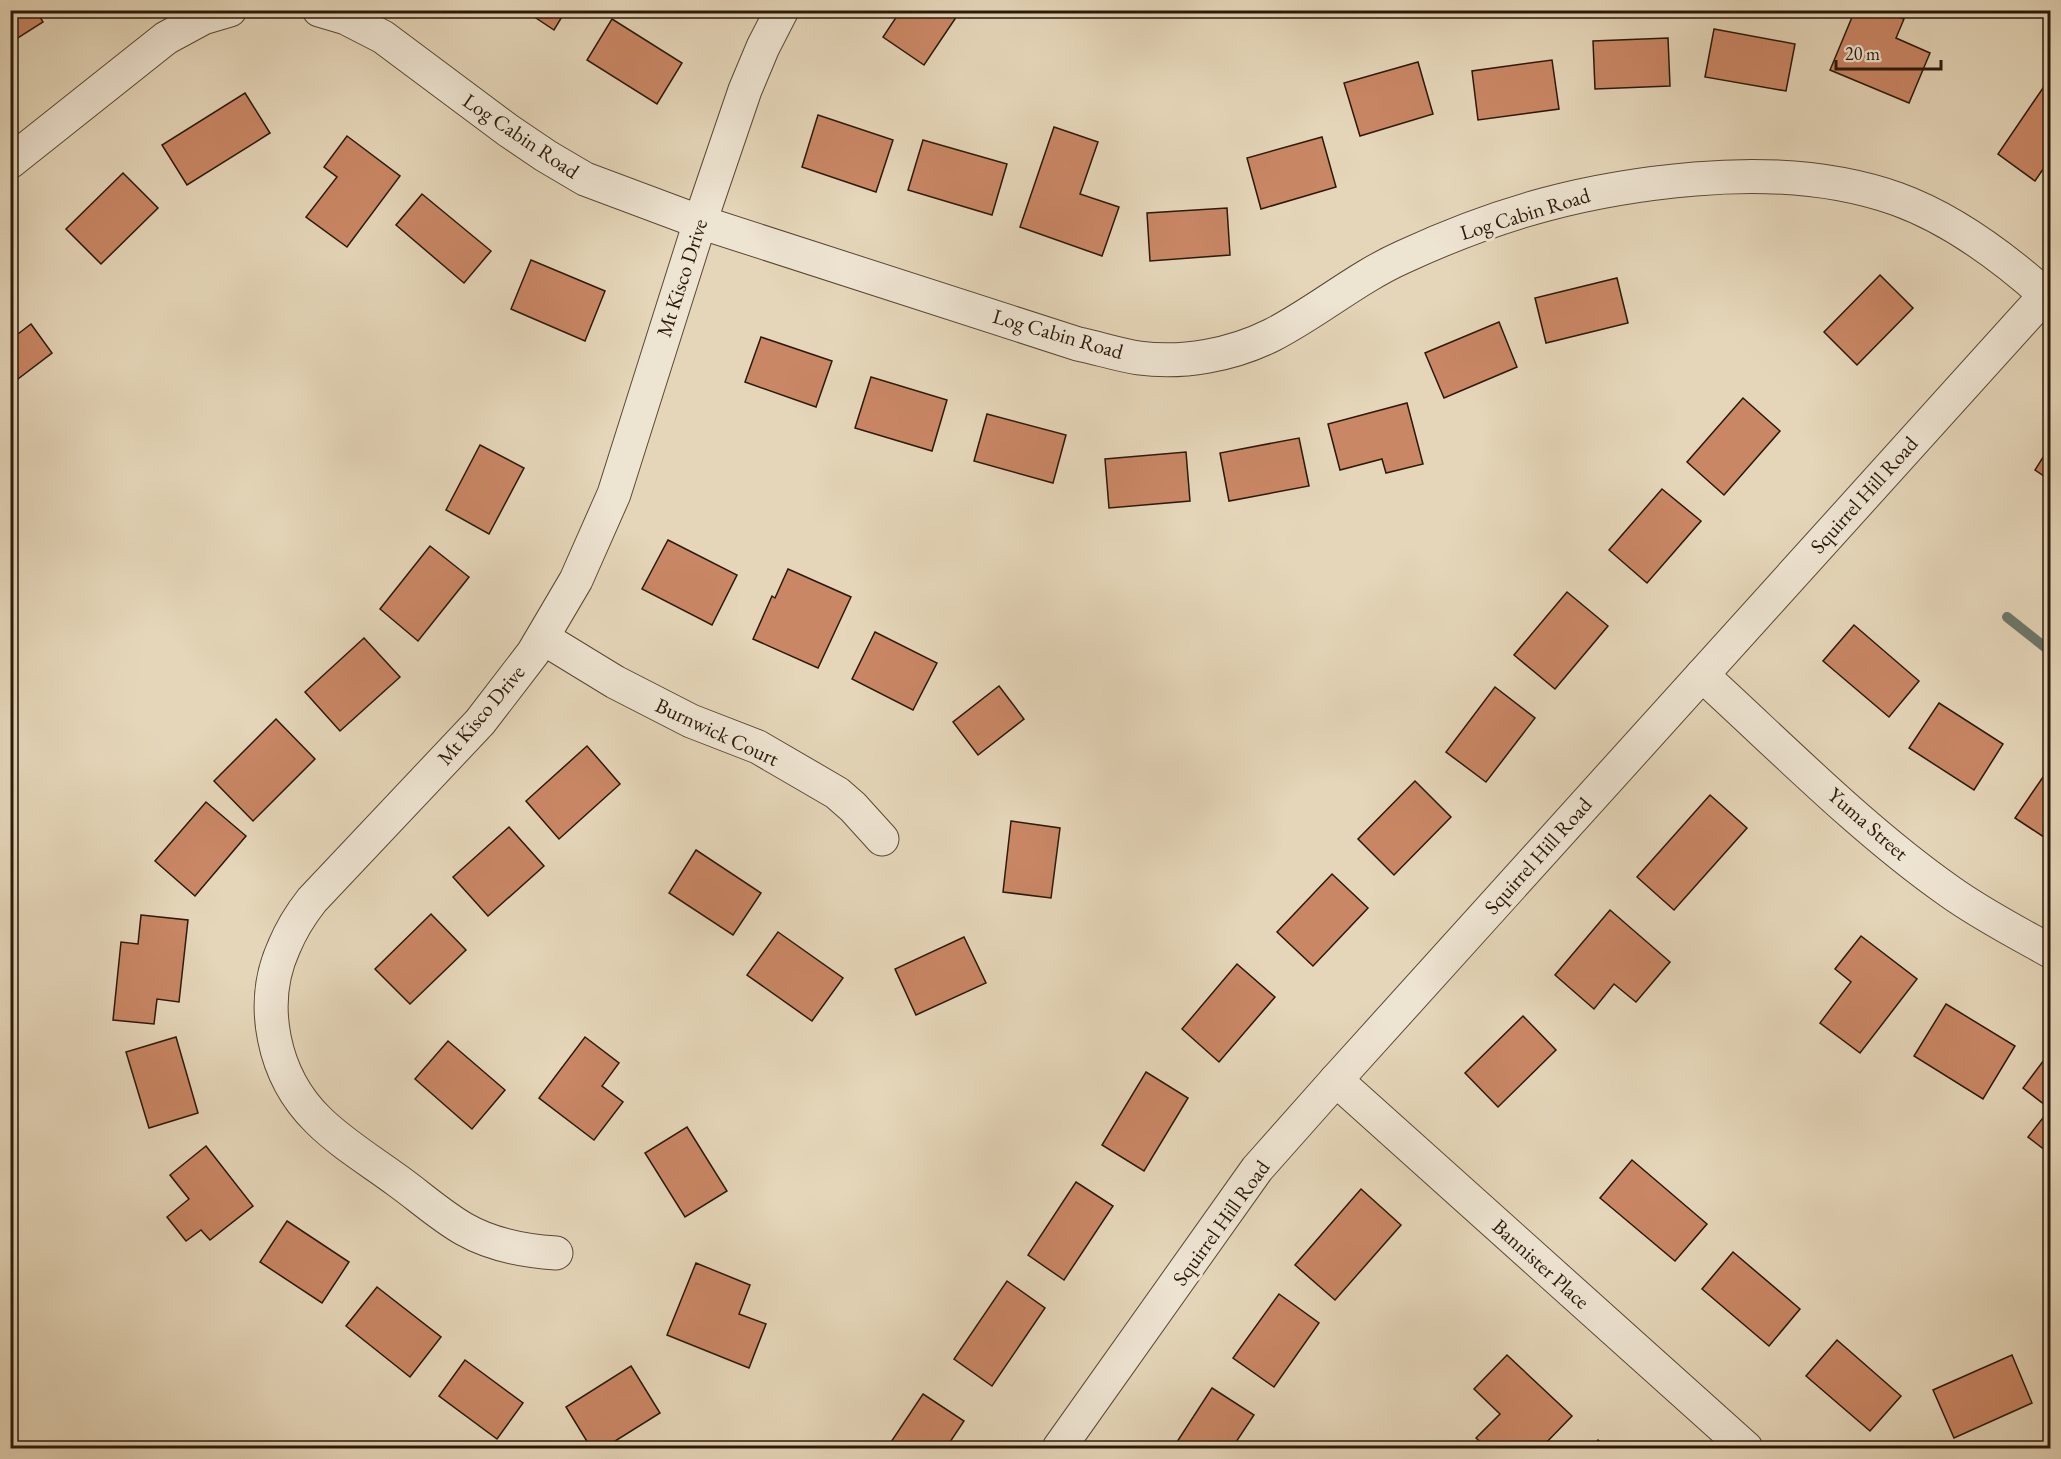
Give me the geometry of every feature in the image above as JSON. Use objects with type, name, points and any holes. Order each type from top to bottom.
[{"type":"street","points":[[10,162],[166,38],[203,18],[230,10]]},
{"type":"street","name":"Log Cabin Road","points":[[319,10],[346,18],[383,37],[509,131],[585,179],[700,222],[1078,344],[1140,358],[1185,359],[1230,352],[1272,335],[1400,258],[1478,225],[1564,198],[1653,183],[1733,176],[1806,178],[1851,186],[1900,201],[1958,228],[2049,295]]},
{"type":"street","name":"Mt Kisco Drive","points":[[556,1253],[534,1252],[501,1245],[464,1229],[344,1142],[317,1119],[294,1091],[279,1058],[271,1022],[273,984],[283,947],[303,913],[320,891],[480,722],[533,653],[576,580],[614,494],[700,222],[745,90],[782,10]]},
{"type":"street","name":"Squirrel Hill Road","points":[[1059,1449],[1257,1169],[1702,675],[2049,295]]},
{"type":"street","name":"Burnwick Court","points":[[543,638],[615,682],[691,721],[758,747],[837,793],[854,807],[882,839]]},
{"type":"street","name":"Yuma Street","points":[[1702,675],[1870,829],[1947,890],[1988,917],[2050,951]]},
{"type":"street","name":"Bannister Place","points":[[1336,1080],[1746,1449]]},
{"type":"building","points":[[10,10],[36,10],[43,22],[10,43]]},
{"type":"building","points":[[524,10],[566,10],[554,30]]},
{"type":"building","points":[[901,10],[961,10],[924,65],[883,37]]},
{"type":"building","points":[[1855,10],[1883,10],[1904,19],[1896,38],[1930,53],[1909,103],[1830,70]]},
{"type":"building","points":[[612,19],[682,63],[657,104],[587,60]]},
{"type":"building","points":[[1714,29],[1795,44],[1786,91],[1705,77]]},
{"type":"building","points":[[1668,38],[1670,86],[1595,89],[1593,41]]},
{"type":"building","points":[[1552,60],[1559,109],[1478,120],[1472,71]]},
{"type":"building","points":[[1418,62],[1433,114],[1360,136],[1344,83]]},
{"type":"building","points":[[2045,85],[2050,89],[2050,159],[2035,181],[1998,154]]},
{"type":"building","points":[[245,93],[270,133],[187,185],[162,145]]},
{"type":"building","points":[[818,115],[893,140],[876,192],[802,167]]},
{"type":"building","points":[[1054,127],[1098,142],[1080,194],[1119,207],[1102,256],[1020,227]]},
{"type":"building","points":[[347,136],[400,176],[347,247],[306,217],[337,177],[324,167]]},
{"type":"building","points":[[1322,137],[1336,187],[1261,209],[1247,158]]},
{"type":"building","points":[[923,140],[1007,164],[992,215],[908,190]]},
{"type":"building","points":[[123,173],[158,208],[101,264],[66,229]]},
{"type":"building","points":[[422,194],[491,251],[464,283],[396,225]]},
{"type":"building","points":[[1227,208],[1230,255],[1150,261],[1147,213]]},
{"type":"building","points":[[531,260],[605,291],[585,341],[511,309]]},
{"type":"building","points":[[1880,275],[1913,308],[1857,365],[1824,332]]},
{"type":"building","points":[[1617,278],[1628,323],[1546,343],[1535,298]]},
{"type":"building","points":[[1499,322],[1517,367],[1444,398],[1425,353]]},
{"type":"building","points":[[31,324],[52,353],[10,385],[10,340]]},
{"type":"building","points":[[761,337],[832,361],[816,407],[745,382]]},
{"type":"building","points":[[871,377],[947,400],[932,451],[855,428]]},
{"type":"building","points":[[1743,398],[1780,431],[1724,495],[1687,462]]},
{"type":"building","points":[[1407,403],[1423,464],[1386,473],[1382,459],[1340,470],[1328,424]]},
{"type":"building","points":[[987,414],[1066,435],[1053,483],[974,461]]},
{"type":"building","points":[[1299,438],[1309,486],[1229,501],[1220,453]]},
{"type":"building","points":[[480,445],[524,468],[489,534],[446,510]]},
{"type":"building","points":[[2050,446],[2050,480],[2035,470]]},
{"type":"building","points":[[1186,452],[1190,501],[1109,508],[1105,459]]},
{"type":"building","points":[[1662,489],[1701,521],[1647,583],[1609,550]]},
{"type":"building","points":[[668,540],[737,575],[712,625],[642,589]]},
{"type":"building","points":[[430,546],[469,577],[418,641],[380,609]]},
{"type":"building","points":[[788,569],[851,597],[818,668],[753,639],[772,596],[775,598]]},
{"type":"building","points":[[1567,592],[1608,626],[1555,689],[1514,655]]},
{"type":"building","points":[[1854,625],[1919,681],[1889,717],[1823,661]]},
{"type":"building","points":[[875,632],[937,663],[913,710],[852,679]]},
{"type":"building","points":[[364,638],[400,677],[340,731],[305,692]]},
{"type":"building","points":[[999,686],[1024,719],[978,755],[953,722]]},
{"type":"building","points":[[1495,687],[1535,718],[1486,782],[1446,752]]},
{"type":"building","points":[[1939,703],[2003,744],[1974,790],[1909,748]]},
{"type":"building","points":[[276,719],[315,759],[253,821],[214,781]]},
{"type":"building","points":[[587,746],[620,784],[559,839],[526,801]]},
{"type":"building","points":[[2043,777],[2050,782],[2050,841],[2015,818]]},
{"type":"building","points":[[1415,781],[1451,817],[1394,875],[1358,839]]},
{"type":"building","points":[[1710,795],[1747,828],[1674,910],[1637,877]]},
{"type":"building","points":[[206,802],[246,836],[195,896],[155,861]]},
{"type":"building","points":[[1011,821],[1060,828],[1051,898],[1003,892]]},
{"type":"building","points":[[509,827],[544,866],[488,916],[453,877]]},
{"type":"building","points":[[696,850],[761,893],[733,935],[669,893]]},
{"type":"building","points":[[1332,874],[1368,908],[1313,966],[1277,932]]},
{"type":"building","points":[[1610,910],[1670,962],[1636,1002],[1614,984],[1594,1009],[1555,975]]},
{"type":"building","points":[[431,914],[466,950],[410,1004],[375,969]]},
{"type":"building","points":[[141,915],[188,920],[179,1002],[157,999],[154,1024],[113,1020],[121,942],[138,944]]},
{"type":"building","points":[[778,932],[843,978],[812,1021],[747,975]]},
{"type":"building","points":[[1861,936],[1917,979],[1860,1053],[1820,1023],[1851,982],[1835,969]]},
{"type":"building","points":[[964,937],[986,983],[916,1015],[895,969]]},
{"type":"building","points":[[1237,964],[1275,997],[1219,1062],[1182,1029]]},
{"type":"building","points":[[1946,1004],[2015,1046],[1983,1099],[1914,1056]]},
{"type":"building","points":[[1523,1016],[1556,1050],[1498,1107],[1465,1073]]},
{"type":"building","points":[[176,1037],[198,1113],[149,1128],[126,1052]]},
{"type":"building","points":[[585,1037],[619,1063],[602,1086],[623,1102],[594,1140],[539,1098]]},
{"type":"building","points":[[448,1041],[505,1090],[472,1129],[415,1079]]},
{"type":"building","points":[[2050,1052],[2050,1109],[2023,1088]]},
{"type":"building","points":[[1146,1072],[1188,1098],[1144,1171],[1102,1145]]},
{"type":"building","points":[[2050,1109],[2050,1154],[2028,1137]]},
{"type":"building","points":[[687,1127],[727,1191],[685,1217],[645,1153]]},
{"type":"building","points":[[206,1146],[253,1206],[210,1240],[201,1230],[186,1241],[167,1217],[189,1199],[170,1175]]},
{"type":"building","points":[[1632,1160],[1707,1224],[1675,1261],[1600,1198]]},
{"type":"building","points":[[1076,1182],[1113,1206],[1064,1280],[1028,1255]]},
{"type":"building","points":[[1361,1189],[1401,1225],[1335,1300],[1295,1265]]},
{"type":"building","points":[[287,1221],[349,1262],[322,1303],[260,1262]]},
{"type":"building","points":[[1733,1252],[1800,1309],[1769,1346],[1702,1289]]},
{"type":"building","points":[[696,1263],[750,1285],[739,1314],[766,1324],[749,1368],[667,1335]]},
{"type":"building","points":[[1007,1281],[1045,1308],[992,1386],[954,1359]]},
{"type":"building","points":[[377,1287],[441,1337],[410,1377],[346,1326]]},
{"type":"building","points":[[1279,1294],[1319,1323],[1274,1387],[1233,1358]]},
{"type":"building","points":[[1837,1340],[1901,1396],[1870,1431],[1806,1376]]},
{"type":"building","points":[[1507,1355],[1572,1416],[1541,1448],[1487,1448],[1476,1438],[1500,1414],[1474,1389]]},
{"type":"building","points":[[2012,1355],[2032,1403],[1954,1438],[1933,1390]]},
{"type":"building","points":[[465,1360],[523,1403],[497,1439],[439,1396]]},
{"type":"building","points":[[631,1366],[660,1413],[604,1448],[591,1448],[566,1407]]},
{"type":"building","points":[[1212,1388],[1254,1415],[1232,1448],[1173,1448]]},
{"type":"building","points":[[923,1394],[964,1421],[946,1448],[887,1448]]},
{"type":"building","points":[[1598,1440],[1609,1448],[1591,1448]]},
{"type":"waterway","points":[[2007,617],[2050,651]]}]
